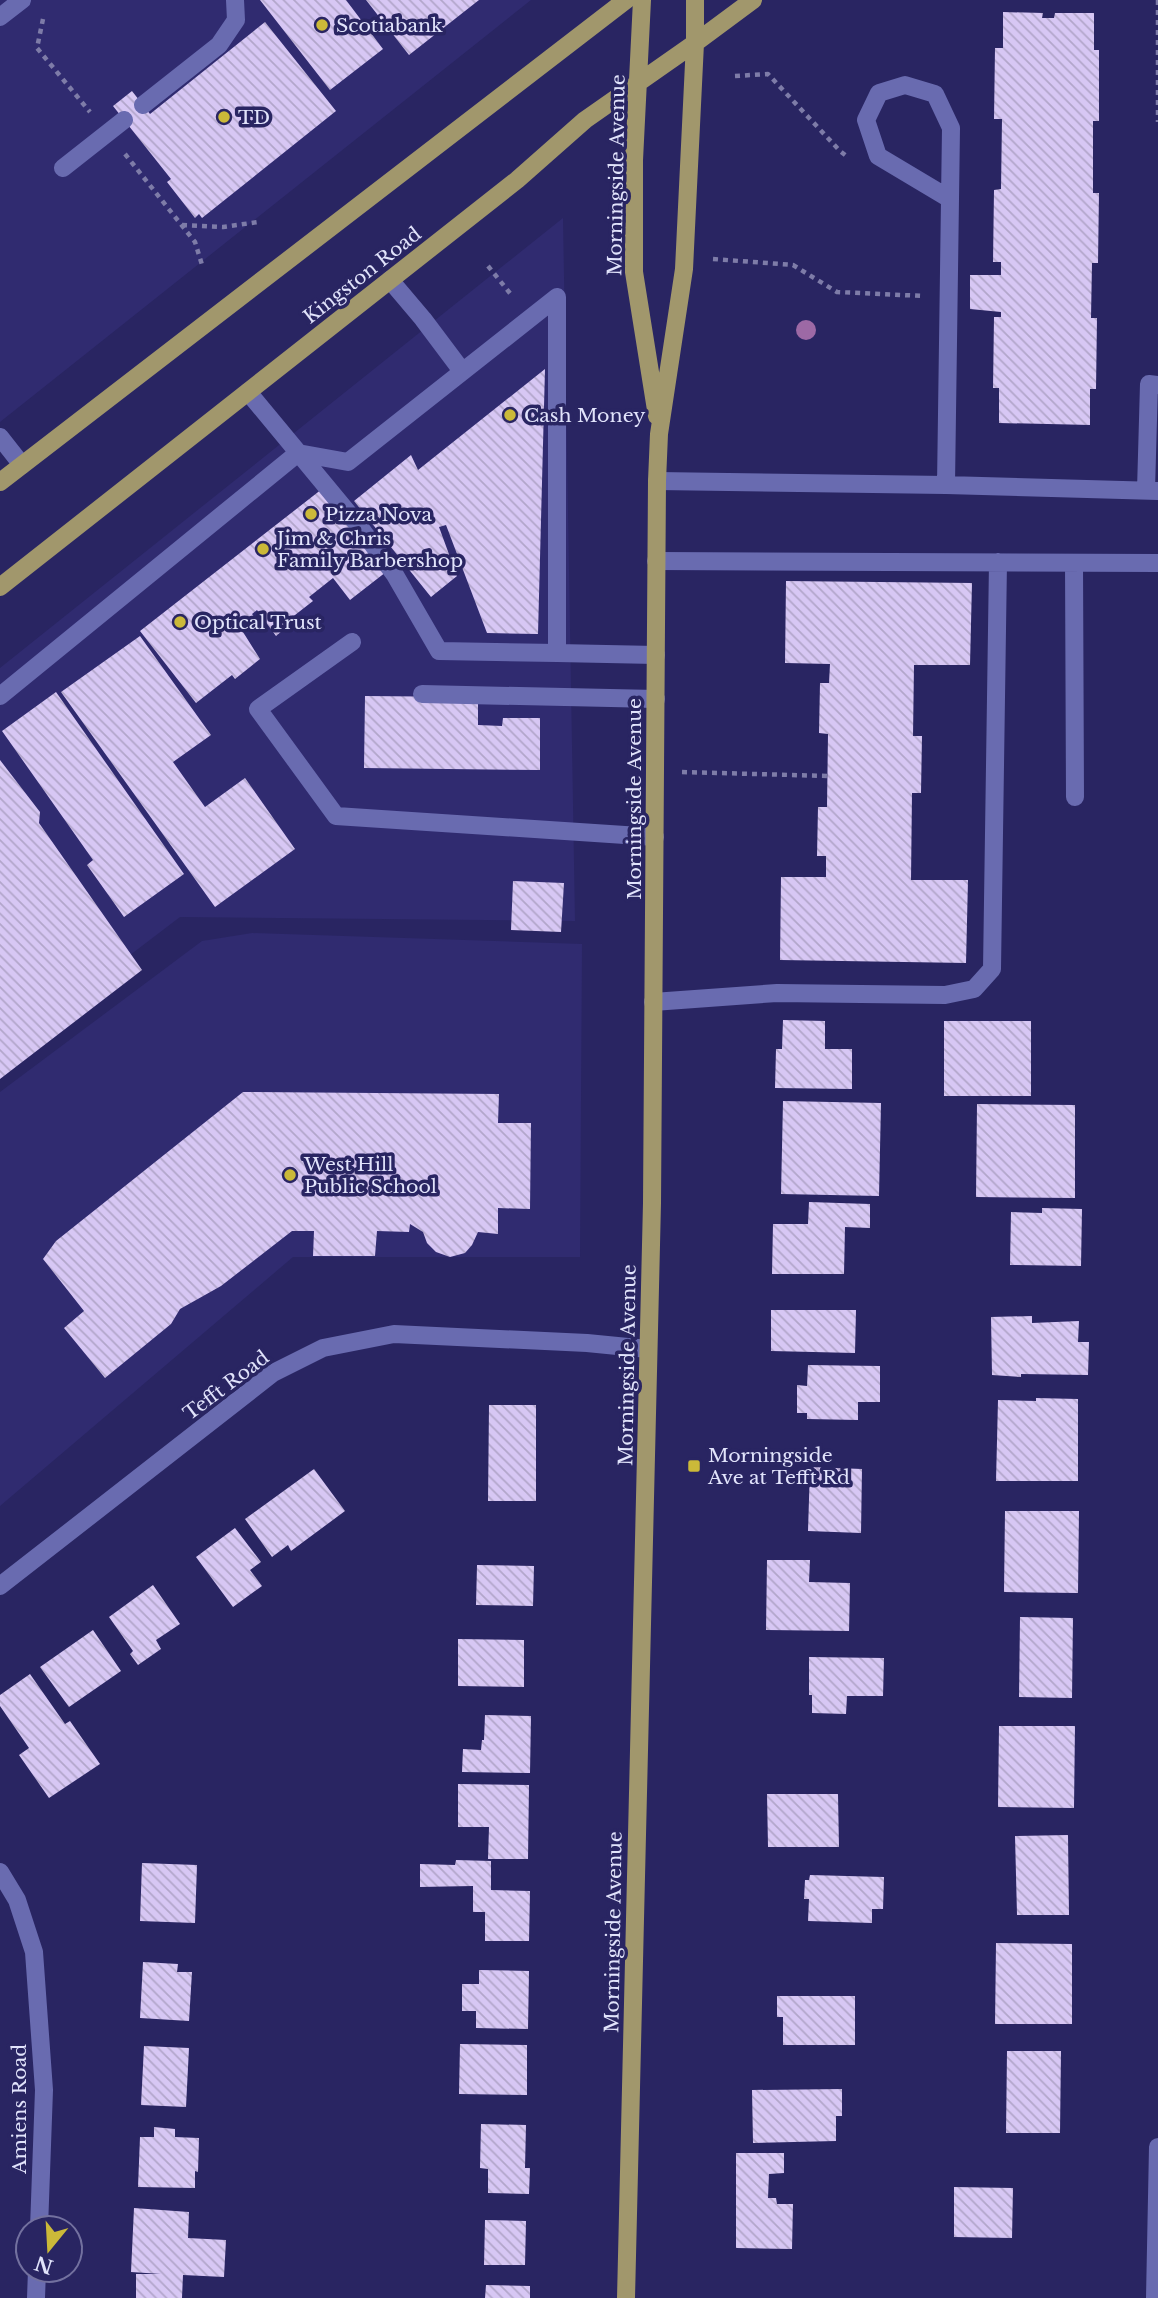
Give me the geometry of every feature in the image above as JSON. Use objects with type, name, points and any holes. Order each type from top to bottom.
[{"type":"main road","points":[[0,482],[626,0]]},
{"type":"main road","name":"Morningside Avenue","points":[[642,0],[634,160],[634,272],[659,434]]},
{"type":"main road","name":"Morningside Avenue","points":[[626,2298],[652,1203],[657,481],[659,434],[684,256],[695,0]]},
{"type":"main road","name":"Kingston Road","points":[[0,587],[517,180],[584,120],[753,0]]},
{"type":"street","points":[[0,17],[22,0]]},
{"type":"street","points":[[143,105],[219,45],[236,20],[234,0]]},
{"type":"street","points":[[946,485],[951,128],[935,94],[905,85],[879,93],[866,120],[878,156],[950,199]]},
{"type":"street","points":[[63,168],[124,120]]},
{"type":"street","points":[[390,280],[462,372]]},
{"type":"street","points":[[0,696],[298,453],[348,462],[557,297],[557,653]]},
{"type":"street","points":[[657,481],[1152,491],[1149,384],[1158,385]]},
{"type":"street","points":[[248,392],[359,526],[395,575],[439,651],[656,655]]},
{"type":"street","points":[[0,437],[22,464]]},
{"type":"street","points":[[656,561],[1158,563]]},
{"type":"street","points":[[653,1002],[777,993],[945,995],[974,989],[992,969],[998,562]]},
{"type":"street","points":[[1074,562],[1075,797]]},
{"type":"street","points":[[352,642],[258,709],[336,816],[654,837]]},
{"type":"street","points":[[422,694],[656,699]]},
{"type":"street","name":"Tefft Road","points":[[0,1586],[273,1373],[323,1348],[394,1334],[587,1343],[648,1349]]},
{"type":"street","name":"Amiens Road","points":[[0,1872],[17,1900],[34,1952],[44,2090],[40,2214]]},
{"type":"street","points":[[1155,2298],[1158,2147]]},
{"type":"path","points":[[1157,0],[1158,122]]},
{"type":"path","points":[[45,10],[37,48],[92,114]]},
{"type":"path","points":[[123,152],[195,242],[203,268]]},
{"type":"path","points":[[182,225],[223,227],[258,222]]},
{"type":"path","points":[[684,256],[793,265],[837,292],[949,298]]},
{"type":"path","points":[[488,266],[531,319]]},
{"type":"path","points":[[655,771],[828,776]]},
{"type":"shaded area","points":[[0,0],[531,0],[0,422]]},
{"type":"shaded area","points":[[563,218],[575,921],[180,917],[0,1054],[0,668]]},
{"type":"shaded area","name":"West Hill Public School","points":[[252,933],[582,944],[580,1257],[293,1257],[0,1506],[0,1092],[202,941]]},
{"type":"building","name":"Scotiabank","points":[[260,0],[346,0],[383,49],[330,90]]},
{"type":"building","points":[[366,0],[479,0],[409,55]]},
{"type":"building","points":[[1003,12],[1043,13],[1042,18],[1054,18],[1055,13],[1094,13],[1094,50],[1099,50],[1099,121],[1093,121],[1093,193],[1099,193],[1098,263],[1092,263],[1091,318],[1097,318],[1096,389],[1090,389],[1090,425],[999,423],[999,388],[993,388],[994,317],[1001,317],[1001,312],[970,309],[970,275],[1001,275],[1001,262],[993,262],[994,190],[1001,189],[1002,119],[994,119],[995,48],[1003,48]]},
{"type":"building","name":"TD","points":[[265,22],[336,111],[202,218],[199,214],[195,218],[167,182],[171,179],[113,106],[132,91],[150,114]]},
{"type":"building","points":[[545,369],[538,634],[487,633],[446,525],[439,527],[457,576],[431,597],[354,501],[411,455],[418,470]]},
{"type":"building","points":[[322,489],[386,572],[350,600],[333,578],[309,597],[313,601],[286,622],[289,625],[276,636],[257,610],[252,614],[258,622],[243,632],[260,659],[235,679],[232,675],[196,703],[140,631]]},
{"type":"building","points":[[786,581],[972,583],[970,665],[914,665],[913,736],[922,736],[921,793],[912,793],[911,880],[968,880],[966,963],[780,960],[781,877],[826,877],[826,856],[817,856],[818,807],[827,807],[828,734],[819,733],[820,683],[829,683],[830,664],[785,663]]},
{"type":"building","points":[[140,636],[211,735],[173,762],[205,807],[245,778],[295,849],[215,907],[61,692]]},
{"type":"building","points":[[56,692],[184,874],[124,917],[87,865],[93,860],[2,731]]},
{"type":"building","points":[[365,696],[478,697],[478,725],[502,726],[503,718],[540,718],[540,770],[364,768]]},
{"type":"building","points":[[0,760],[40,812],[39,823],[142,970],[0,1079]]},
{"type":"building","points":[[513,881],[564,883],[561,932],[511,930]]},
{"type":"building","points":[[783,1020],[825,1021],[825,1049],[852,1049],[852,1089],[775,1088],[776,1049],[782,1049]]},
{"type":"building","points":[[944,1021],[1031,1021],[1031,1096],[944,1096]]},
{"type":"building","points":[[243,1092],[499,1094],[498,1123],[531,1123],[530,1209],[498,1208],[498,1234],[478,1232],[465,1253],[450,1257],[436,1252],[427,1243],[423,1232],[410,1224],[409,1232],[377,1231],[375,1256],[313,1256],[314,1231],[292,1231],[221,1286],[180,1309],[171,1324],[105,1378],[64,1328],[84,1311],[43,1259],[56,1241]]},
{"type":"building","points":[[783,1101],[881,1103],[879,1196],[781,1194]]},
{"type":"building","points":[[977,1104],[1075,1105],[1075,1198],[976,1197]]},
{"type":"building","points":[[809,1202],[870,1204],[870,1228],[845,1227],[844,1274],[772,1274],[773,1224],[808,1224]]},
{"type":"building","points":[[1042,1208],[1082,1209],[1081,1266],[1010,1265],[1011,1212],[1042,1213]]},
{"type":"building","points":[[771,1310],[856,1310],[855,1353],[771,1351]]},
{"type":"building","points":[[1032,1316],[1032,1323],[1079,1321],[1078,1342],[1089,1342],[1088,1375],[992,1375],[991,1317]]},
{"type":"building","points":[[808,1365],[880,1366],[880,1402],[858,1402],[858,1420],[807,1419],[807,1413],[797,1413],[797,1385],[807,1386]]},
{"type":"building","points":[[1036,1398],[1078,1399],[1078,1481],[996,1481],[998,1400],[1036,1401]]},
{"type":"building","points":[[489,1405],[536,1405],[536,1501],[488,1501]]},
{"type":"building","points":[[810,1467],[862,1469],[861,1533],[808,1531]]},
{"type":"building","points":[[314,1469],[345,1511],[291,1551],[288,1545],[272,1557],[245,1519]]},
{"type":"building","points":[[1005,1511],[1079,1511],[1078,1593],[1004,1592]]},
{"type":"building","points":[[235,1528],[261,1562],[250,1570],[262,1586],[233,1607],[196,1557]]},
{"type":"building","points":[[767,1560],[810,1560],[809,1582],[850,1583],[849,1631],[766,1630]]},
{"type":"building","points":[[477,1565],[534,1566],[533,1606],[476,1605]]},
{"type":"building","points":[[153,1585],[180,1624],[156,1640],[161,1649],[138,1665],[130,1654],[133,1651],[109,1617]]},
{"type":"building","points":[[1020,1617],[1073,1618],[1072,1698],[1019,1697]]},
{"type":"building","points":[[93,1630],[121,1671],[69,1707],[40,1667]]},
{"type":"building","points":[[458,1639],[524,1640],[524,1687],[458,1686]]},
{"type":"building","points":[[809,1657],[884,1658],[883,1696],[847,1696],[846,1714],[812,1713]]},
{"type":"building","points":[[30,1674],[65,1724],[70,1721],[100,1764],[49,1798],[19,1755],[29,1748],[0,1706],[0,1695]]},
{"type":"building","points":[[485,1715],[531,1716],[530,1773],[462,1772],[463,1749],[481,1750]]},
{"type":"building","points":[[999,1726],[1075,1726],[1074,1808],[998,1807]]},
{"type":"building","points":[[458,1784],[529,1785],[528,1859],[488,1859],[489,1827],[458,1827]]},
{"type":"building","points":[[767,1794],[838,1794],[839,1847],[768,1847]]},
{"type":"building","points":[[1068,1835],[1069,1915],[1017,1915],[1015,1836]]},
{"type":"building","points":[[456,1860],[491,1861],[491,1890],[530,1891],[529,1941],[485,1941],[485,1912],[473,1912],[473,1886],[420,1887],[420,1864],[455,1865]]},
{"type":"building","points":[[142,1863],[197,1865],[195,1923],[140,1921]]},
{"type":"building","points":[[810,1875],[884,1877],[883,1909],[872,1909],[872,1923],[808,1921],[809,1899],[804,1899],[805,1880],[809,1880]]},
{"type":"building","points":[[996,1943],[1072,1944],[1072,2024],[995,2024]]},
{"type":"building","points":[[143,1962],[178,1964],[177,1972],[192,1972],[189,2021],[140,2018]]},
{"type":"building","points":[[479,1970],[529,1971],[528,2029],[476,2028],[476,2011],[462,2011],[462,1984],[479,1984]]},
{"type":"building","points":[[777,1996],[855,1996],[855,2045],[783,2045],[783,2017],[777,2017]]},
{"type":"building","points":[[460,2044],[527,2045],[527,2095],[459,2094]]},
{"type":"building","points":[[144,2046],[189,2048],[186,2107],[141,2105]]},
{"type":"building","points":[[1007,2051],[1061,2051],[1060,2133],[1006,2133]]},
{"type":"building","points":[[842,2089],[842,2116],[836,2116],[836,2141],[753,2143],[752,2090]]},
{"type":"building","points":[[481,2124],[526,2125],[525,2168],[530,2168],[529,2194],[488,2193],[488,2169],[480,2168]]},
{"type":"building","points":[[154,2127],[175,2129],[175,2137],[199,2138],[195,2188],[138,2187],[140,2137],[154,2137]]},
{"type":"building","points":[[736,2153],[784,2153],[784,2173],[769,2174],[768,2198],[776,2198],[777,2204],[793,2204],[792,2249],[736,2248]]},
{"type":"building","points":[[954,2187],[1013,2188],[1012,2238],[954,2237]]},
{"type":"building","points":[[134,2208],[189,2212],[188,2238],[226,2240],[224,2277],[183,2275],[182,2298],[136,2298],[136,2274],[161,2274],[131,2272]]},
{"type":"building","points":[[485,2220],[526,2221],[525,2265],[484,2265]]},
{"type":"building","points":[[486,2285],[530,2286],[530,2298],[485,2298]]},
{"type":"place","name":"Scotiabank","points":[[322,25]]},
{"type":"place","name":"TD","points":[[224,117]]},
{"type":"place","name":"Cash Money","points":[[510,415]]},
{"type":"place","name":"Pizza Nova","points":[[311,514]]},
{"type":"place","name":"Jim & Chris Family Barbershop","points":[[263,549]]},
{"type":"place","name":"Optical Trust","points":[[180,622]]},
{"type":"place","name":"West Hill Public School","points":[[290,1175]]},
{"type":"place","name":"Morningside Ave at Tefft Rd","points":[[694,1466]]}]
